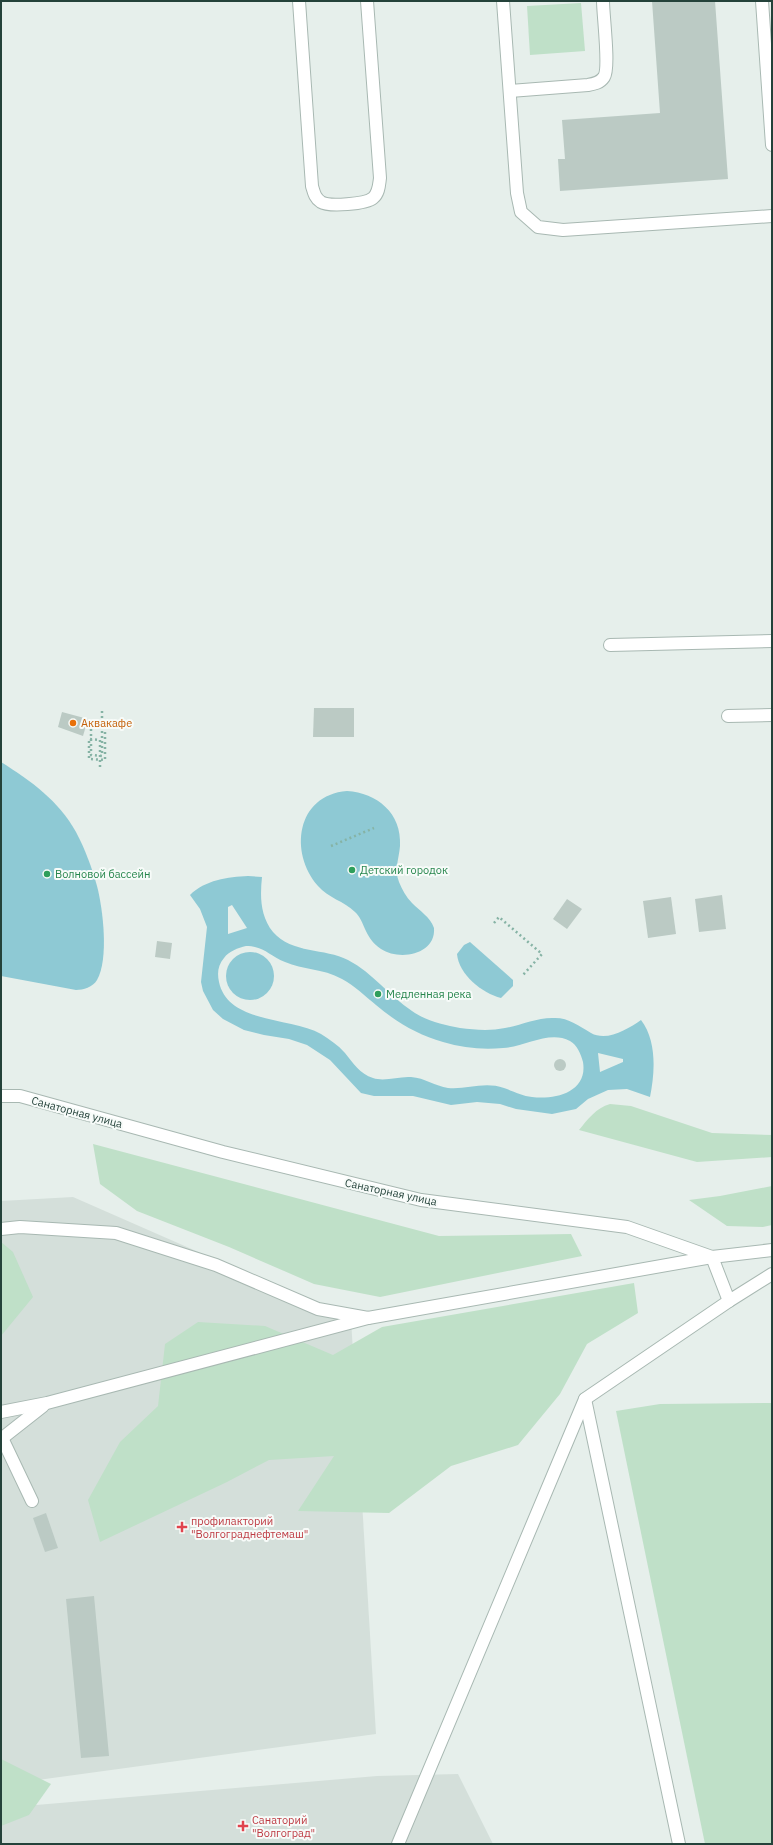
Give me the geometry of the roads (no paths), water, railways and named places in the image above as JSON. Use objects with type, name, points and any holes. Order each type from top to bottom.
[{"type":"street","points":[[299,1],[312,186],[314,195],[322,202],[333,204],[363,202],[373,198],[379,190],[380,178],[367,1]]},
{"type":"street","points":[[503,1],[517,193],[521,212],[538,227],[563,230],[772,216]]},
{"type":"street","points":[[510,91],[598,83],[605,76],[607,65],[602,1]]},
{"type":"street","points":[[762,1],[772,145]]},
{"type":"street","points":[[610,645],[772,641]]},
{"type":"street","points":[[728,716],[772,715]]},
{"type":"street","name":"Санаторная улица","points":[[1,1096],[20,1096],[223,1152],[421,1200],[627,1227],[712,1257]]},
{"type":"street","points":[[1,1229],[20,1227],[116,1233],[216,1265],[318,1309],[368,1318]]},
{"type":"street","points":[[1,1412],[46,1403],[368,1318],[712,1257],[772,1250]]},
{"type":"street","points":[[712,1257],[729,1301]]},
{"type":"street","points":[[398,1844],[585,1399],[729,1301],[772,1274]]},
{"type":"street","points":[[585,1399],[679,1844]]},
{"type":"street","points":[[32,1501],[1,1438],[46,1403]]},
{"type":"water","name":"Волновой бассейн","points":[[1,762],[23,776],[43,792],[61,810],[76,832],[88,859],[99,896],[103,920],[104,947],[101,971],[97,980],[88,988],[76,990],[1,976]]},
{"type":"water","name":"Детский городок","points":[[347,791],[368,796],[377,801],[386,807],[397,824],[400,834],[397,868],[399,882],[408,898],[427,917],[434,928],[433,937],[423,950],[406,955],[397,955],[389,953],[375,945],[355,912],[322,890],[309,873],[303,858],[301,842],[302,828],[308,814],[317,803],[330,795]]},
{"type":"water","name":"Медленная река","points":[[240,876],[262,877],[261,899],[263,913],[273,932],[281,939],[299,947],[339,956],[348,960],[365,971],[404,1005],[429,1020],[460,1028],[489,1030],[505,1028],[536,1020],[560,1018],[574,1023],[591,1033],[604,1036],[624,1030],[641,1020],[650,1037],[652,1047],[654,1067],[650,1097],[627,1089],[608,1090],[588,1099],[576,1109],[552,1114],[516,1109],[500,1104],[477,1102],[451,1105],[413,1096],[374,1096],[361,1093],[330,1060],[307,1045],[289,1039],[244,1030],[223,1019],[213,1010],[203,991],[201,982],[207,927],[200,909],[190,895],[203,886],[217,880]],"holes":[[[232,905],[247,928],[228,934],[228,907]],[[246,946],[252,946],[292,965],[335,975],[360,991],[399,1022],[425,1036],[450,1044],[488,1049],[511,1047],[554,1037],[570,1041],[575,1045],[583,1062],[583,1072],[580,1081],[568,1092],[541,1098],[525,1096],[504,1088],[489,1085],[448,1088],[416,1078],[373,1078],[364,1074],[339,1047],[321,1034],[247,1012],[235,1005],[225,996],[219,982],[219,966],[228,953]],[[598,1053],[623,1059],[623,1062],[600,1072]]]},
{"type":"water","points":[[470,942],[513,980],[513,986],[501,998],[486,992],[479,987],[462,969],[457,954],[464,945]]},
{"type":"water","points":[[245,952],[255,952],[267,959],[274,971],[274,981],[267,993],[255,1000],[245,1000],[237,996],[230,989],[226,981],[226,971],[230,963],[237,956]]},
{"type":"place","name":"Аквакафе","points":[[73,723]]},
{"type":"place","name":"Детский городок","points":[[352,870]]},
{"type":"place","name":"Волновой бассейн","points":[[47,874]]},
{"type":"place","name":"Медленная река","points":[[378,994]]},
{"type":"place","name":"профилакторий \"Волгограднефтемаш\"","points":[[182,1527]]},
{"type":"place","name":"Санаторий \"Волгоград\"","points":[[243,1826]]}]
